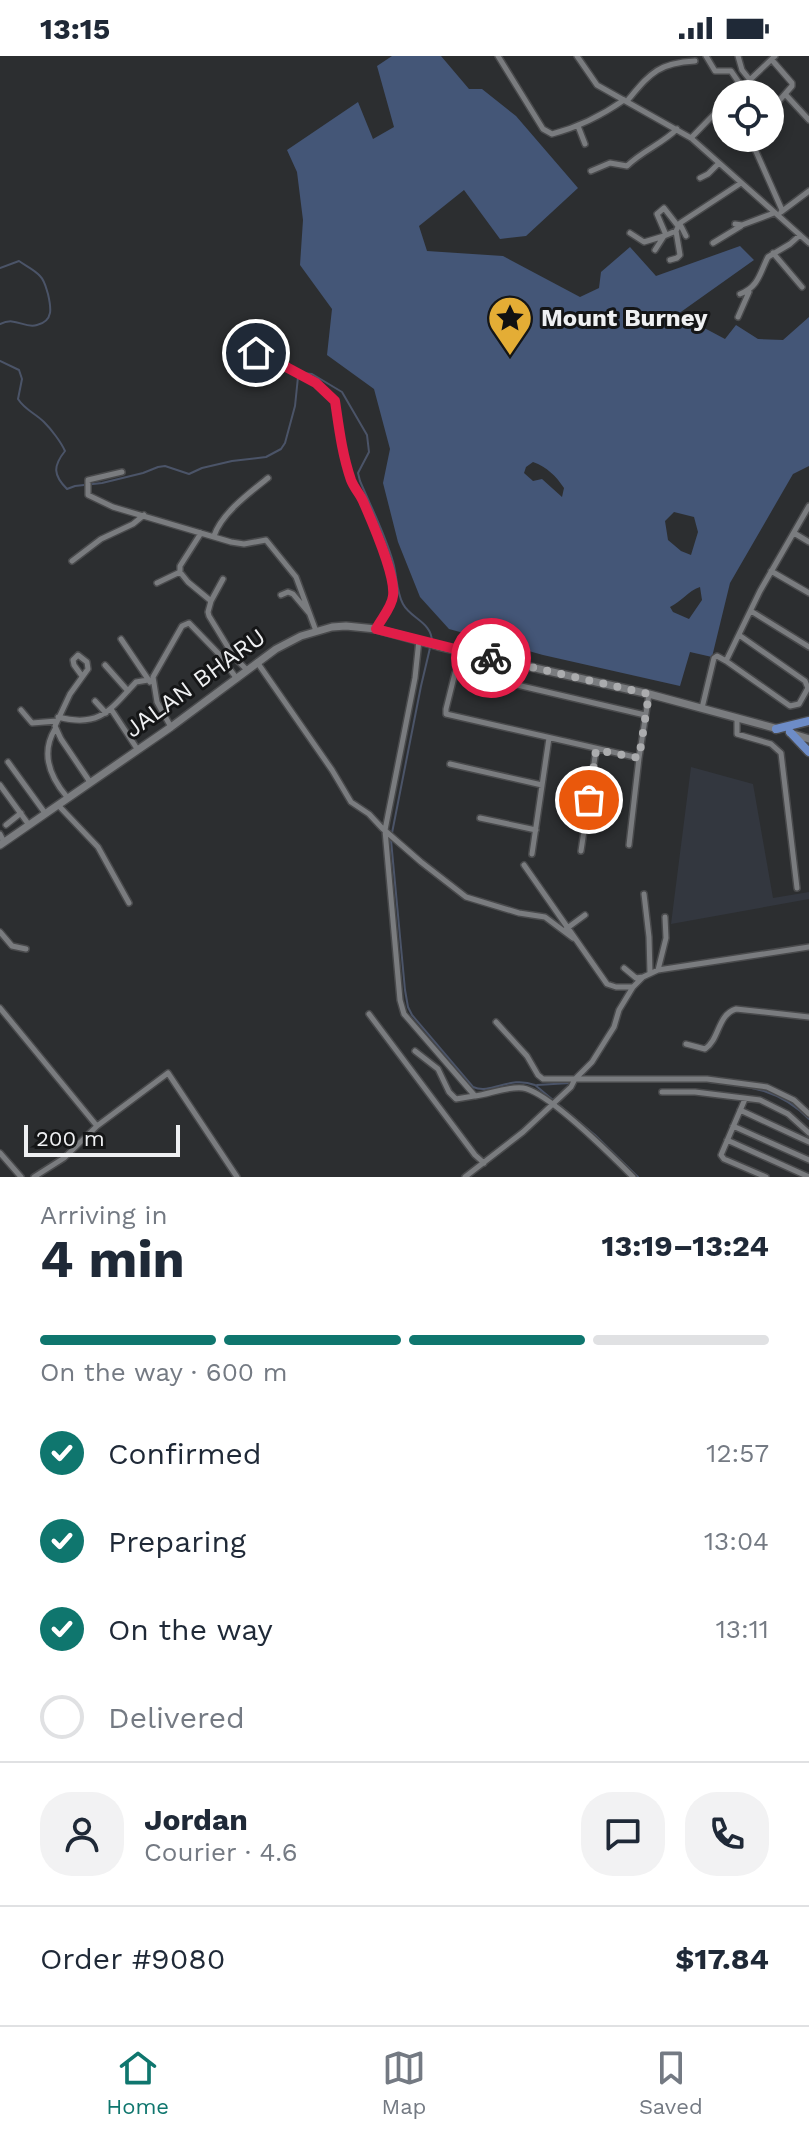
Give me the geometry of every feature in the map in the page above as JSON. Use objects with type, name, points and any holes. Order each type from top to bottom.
[{"type":"main road","name":"JALAN BHARU","points":[[1,840],[29,825],[138,750],[287,643],[316,631],[346,626],[376,629],[649,694],[809,738]]},
{"type":"main road","points":[[776,729],[809,721]]},
{"type":"main road","points":[[790,732],[809,751]]},
{"type":"main road","points":[[809,738],[809,751]]},
{"type":"street","points":[[498,56],[546,131],[552,134],[578,126],[625,100],[668,64],[695,61]]},
{"type":"street","points":[[577,56],[594,82],[691,138],[809,243]]},
{"type":"street","points":[[666,56],[668,64]]},
{"type":"street","points":[[706,56],[715,71],[731,71],[734,80]]},
{"type":"street","points":[[738,56],[742,70],[750,80],[770,58],[792,83],[785,94],[809,120]]},
{"type":"street","points":[[691,138],[712,116]]},
{"type":"street","points":[[578,126],[585,144]]},
{"type":"street","points":[[591,171],[610,163],[627,166],[677,129]]},
{"type":"street","points":[[755,152],[778,213]]},
{"type":"street","points":[[700,178],[719,163]]},
{"type":"street","points":[[630,233],[644,242],[665,236],[741,183]]},
{"type":"street","points":[[713,243],[738,225],[778,213],[809,191]]},
{"type":"street","points":[[665,236],[657,214],[664,208],[686,236]]},
{"type":"street","points":[[670,260],[680,255],[678,227]]},
{"type":"street","points":[[738,317],[764,271],[766,260],[800,235]]},
{"type":"street","points":[[655,250],[665,236]]},
{"type":"street","points":[[773,253],[802,287]]},
{"type":"street","points":[[740,294],[750,291]]},
{"type":"street","points":[[256,353],[260,364],[269,370],[285,366],[320,386],[335,401],[341,444],[351,481],[362,498],[389,567],[393,597],[376,629]]},
{"type":"street","points":[[122,472],[90,479],[87,485],[90,497],[113,507],[241,544],[264,539],[268,541],[294,572],[316,631]]},
{"type":"street","points":[[214,536],[219,524],[242,499],[268,478]]},
{"type":"street","points":[[726,661],[771,571],[809,506]]},
{"type":"street","points":[[72,561],[101,539],[133,524],[144,515]]},
{"type":"street","points":[[201,533],[180,566],[180,572],[211,601]]},
{"type":"street","points":[[794,533],[809,542]]},
{"type":"street","points":[[771,571],[809,593]]},
{"type":"street","points":[[157,583],[180,572]]},
{"type":"street","points":[[223,579],[211,601],[209,616],[234,657],[247,670]]},
{"type":"street","points":[[281,595],[291,593],[310,613]]},
{"type":"street","points":[[751,611],[809,647]]},
{"type":"street","points":[[151,682],[178,630],[187,623],[218,653],[237,679]]},
{"type":"street","points":[[702,709],[714,658],[718,657],[790,706],[799,704],[806,693],[808,688],[805,681],[739,635]]},
{"type":"street","points":[[121,639],[151,682],[158,706],[171,727]]},
{"type":"street","points":[[423,642],[390,834],[402,1008],[408,1019],[475,1096]]},
{"type":"street","points":[[257,662],[332,770],[348,799],[466,897],[545,917],[566,930]]},
{"type":"street","points":[[105,665],[128,691]]},
{"type":"street","points":[[639,758],[446,714],[455,673],[462,671],[645,715]]},
{"type":"street","points":[[67,797],[49,768],[48,752],[57,719],[82,676]]},
{"type":"street","points":[[21,710],[32,723],[57,719],[80,721],[108,711],[139,680],[151,682]]},
{"type":"street","points":[[629,845],[649,694]]},
{"type":"street","points":[[95,701],[108,711],[138,750]]},
{"type":"street","points":[[737,719],[737,734],[771,744],[781,753],[797,888]]},
{"type":"street","points":[[55,729],[90,782]]},
{"type":"street","points":[[532,854],[549,738]]},
{"type":"street","points":[[581,851],[596,750]]},
{"type":"street","points":[[8,762],[45,813]]},
{"type":"street","points":[[450,764],[542,785]]},
{"type":"street","points":[[0,785],[29,825]]},
{"type":"street","points":[[58,804],[98,847],[129,903]]},
{"type":"street","points":[[6,825],[21,813]]},
{"type":"street","points":[[480,818],[536,830]]},
{"type":"street","points":[[524,865],[566,930],[607,984],[633,987]]},
{"type":"street","points":[[644,894],[650,973]]},
{"type":"street","points":[[566,930],[585,915]]},
{"type":"street","points":[[658,970],[666,938],[665,917]]},
{"type":"street","points":[[0,932],[12,946],[26,949]]},
{"type":"street","points":[[465,1177],[523,1132],[592,1062],[614,1027],[619,1010],[643,977],[658,970],[809,947]]},
{"type":"street","points":[[624,968],[636,978],[643,977]]},
{"type":"street","points":[[0,1008],[97,1126]]},
{"type":"street","points":[[686,1044],[708,1048],[723,1017],[736,1009],[809,1017]]},
{"type":"street","points":[[369,1014],[484,1163]]},
{"type":"street","points":[[496,1022],[527,1056],[540,1078],[574,1081],[690,1077],[758,1085],[794,1100],[809,1114]]},
{"type":"street","points":[[415,1051],[438,1069],[449,1092],[456,1099],[524,1088],[555,1102],[633,1177]]},
{"type":"street","points":[[34,1177],[64,1158],[97,1126],[168,1073],[237,1177]]},
{"type":"street","points":[[662,1092],[695,1092],[768,1103],[788,1114],[809,1133]]},
{"type":"street","points":[[745,1099],[721,1153],[722,1157],[766,1177]]},
{"type":"street","points":[[740,1110],[809,1142]]},
{"type":"street","points":[[733,1126],[809,1160]]},
{"type":"street","points":[[727,1140],[809,1177]]},
{"type":"street","points":[[0,1153],[21,1177]]},
{"type":"shaded area","points":[[392,56],[441,56],[469,89],[482,89],[516,116],[578,188],[526,236],[500,239],[464,190],[419,226],[427,251],[503,256],[580,297],[599,288],[601,272],[630,247],[656,276],[740,246],[754,260],[678,314],[725,339],[736,325],[758,339],[783,340],[809,317],[809,466],[793,474],[730,583],[712,657],[690,652],[680,686],[543,655],[449,629],[420,597],[398,542],[383,483],[390,449],[374,389],[327,355],[332,309],[300,265],[303,220],[297,172],[287,150],[358,102],[373,139],[394,127],[377,66]],"holes":[[[533,462],[547,469],[558,480],[564,488],[562,497],[542,479],[533,481],[524,473]],[[674,512],[694,517],[698,532],[691,555],[668,540],[665,521]],[[700,587],[702,600],[689,619],[673,612],[670,607]]]},
{"type":"shaded area","points":[[691,767],[753,784],[773,898],[809,892],[809,899],[671,924]]},
{"type":"waterway","points":[[0,268],[19,261],[36,272],[44,282],[50,308],[49,317],[37,325],[11,321],[0,324]]},
{"type":"waterway","points":[[0,361],[19,370],[22,379],[18,399],[47,425],[63,447],[65,451],[56,470],[67,489],[158,467],[165,466],[189,474],[232,461],[266,457],[281,449],[285,443],[295,406],[298,377]]},
{"type":"waterway","points":[[302,373],[312,374],[342,392],[367,435],[369,452],[358,473],[360,481],[390,552],[401,599],[429,630],[432,642]]},
{"type":"waterway","points":[[392,833],[430,648]]},
{"type":"waterway","points":[[391,840],[405,990],[412,1015],[473,1087],[487,1089],[517,1082],[535,1085],[595,1135],[638,1177]]},
{"type":"waterway","points":[[577,1082],[666,1081]]},
{"type":"waterway","points":[[700,1081],[772,1094],[809,1119]]},
{"type":"waterway","points":[[537,1085],[570,1083]]},
{"type":"way so far","points":[[491,658],[649,694],[639,758],[596,750],[589,800]]},
{"type":"place","name":"Mount Burney","points":[[510,357]]},
{"type":"route","points":[[256,353],[265,368],[272,371],[285,366],[316,383],[335,401],[338,430],[353,486],[362,498],[389,567],[393,587],[392,601],[376,629],[491,658]]}]
